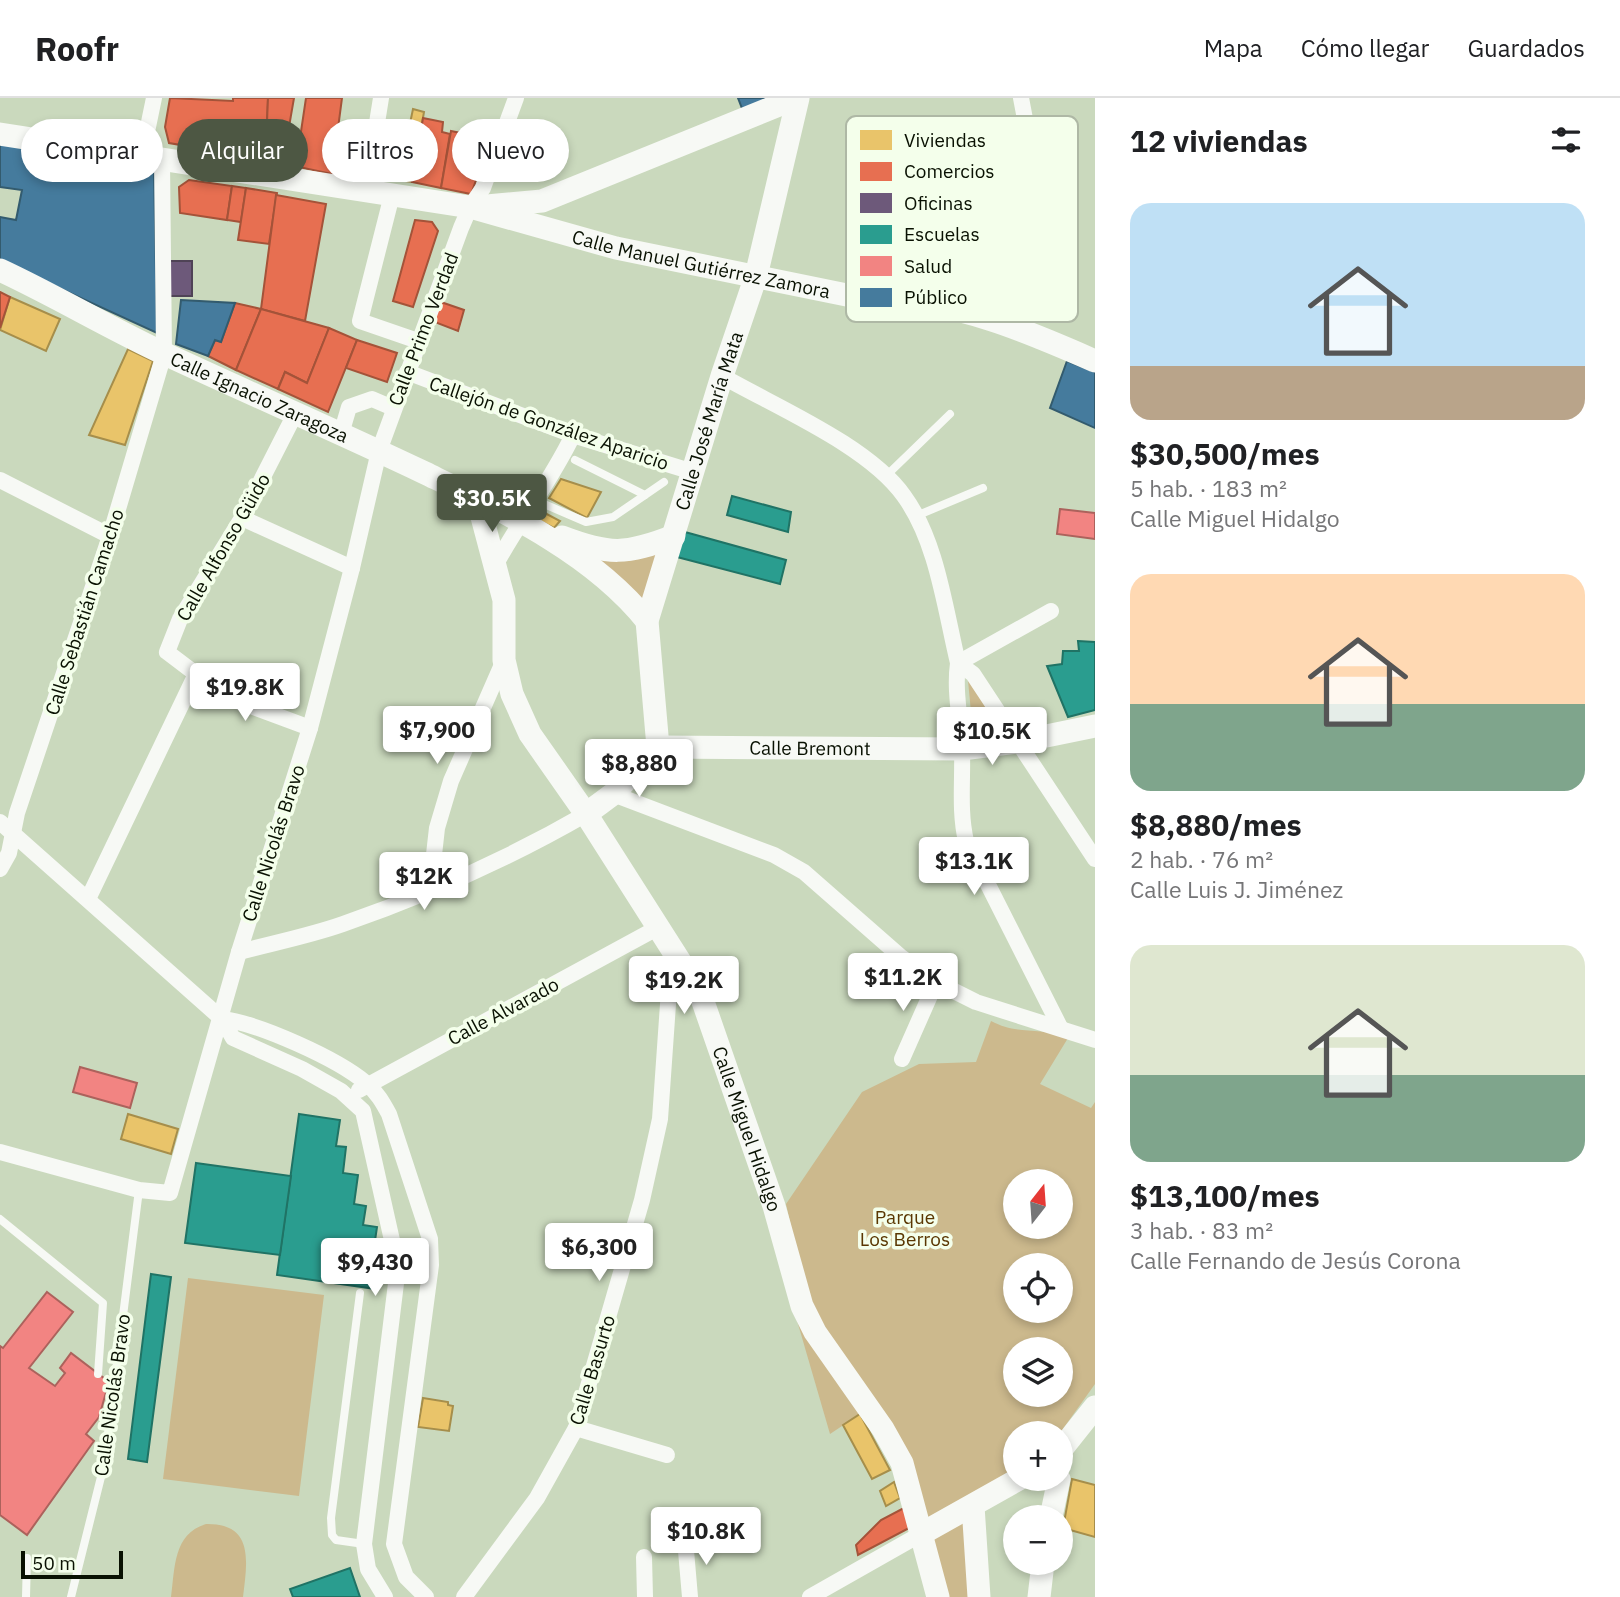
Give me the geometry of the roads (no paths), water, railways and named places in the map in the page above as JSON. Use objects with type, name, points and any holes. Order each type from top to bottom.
[{"type":"main road","points":[[163,160],[470,207],[542,201],[797,98]]},
{"type":"main road","name":"Calle José María Mata","points":[[658,747],[647,621],[722,376],[757,276],[797,98]]},
{"type":"main road","points":[[0,134],[21,137]]},
{"type":"main road","name":"Calle Manuel Gutiérrez Zamora","points":[[470,207],[616,248],[846,295]]},
{"type":"main road","name":"Calle Ignacio Zaragoza","points":[[0,270],[164,354],[296,412],[477,498],[601,574],[628,597],[647,621]]},
{"type":"main road","name":"Calle Manuel Gutiérrez Zamora","points":[[994,322],[1094,357]]},
{"type":"main road","name":"Calle Miguel Hidalgo","points":[[477,498],[504,600],[504,660],[512,694],[530,734],[586,814],[700,993],[774,1206],[802,1306],[815,1332],[883,1429],[902,1463],[938,1597]]},
{"type":"main road","name":"Calle Ignacio Zaragoza","points":[[519,522],[597,551],[625,551],[674,536]]},
{"type":"main road","name":"Calle Bremont","points":[[658,747],[962,749],[1017,742],[1095,726]]},
{"type":"main road","points":[[586,814],[613,794],[658,747]]},
{"type":"main road","points":[[1073,1440],[1095,1407]]},
{"type":"main road","points":[[921,1534],[1003,1488]]},
{"type":"main road","points":[[973,1506],[979,1597]]},
{"type":"main road","points":[[1039,1597],[1041,1575]]},
{"type":"street","name":"Calle Sebastián Camacho","points":[[153,119],[154,98]]},
{"type":"street","points":[[366,191],[381,98]]},
{"type":"street","name":"Calle Primo Verdad","points":[[379,451],[470,207],[483,188],[516,98]]},
{"type":"street","points":[[1021,98],[1024,116]]},
{"type":"street","name":"Calle Sebastián Camacho","points":[[0,869],[9,853],[17,813],[110,536],[164,354],[153,182]]},
{"type":"street","points":[[392,195],[360,321],[418,341]]},
{"type":"street","points":[[1017,328],[1019,322]]},
{"type":"street","name":"Callejón de González Aparicio","points":[[407,372],[573,435],[692,472]]},
{"type":"street","points":[[722,376],[856,452],[887,475],[916,516],[930,553],[958,663],[956,680],[962,749],[961,821],[967,841],[1060,1027]]},
{"type":"street","points":[[341,434],[349,407],[372,399],[393,408]]},
{"type":"street","name":"Calle Alfonso Güido","points":[[192,684],[196,674],[193,670],[167,652],[180,619],[242,518],[296,412]]},
{"type":"street","points":[[496,564],[519,522],[537,501],[573,435]]},
{"type":"street","name":"Calle Nicolás Bravo","points":[[139,1190],[170,1193],[239,952],[310,728],[379,451]]},
{"type":"street","points":[[0,480],[110,536]]},
{"type":"street","points":[[242,518],[352,568]]},
{"type":"street","points":[[958,663],[1051,611]]},
{"type":"street","points":[[430,890],[437,828],[451,781],[504,660]]},
{"type":"street","points":[[958,663],[973,674],[1095,859]]},
{"type":"street","points":[[88,899],[192,684],[310,728]]},
{"type":"street","points":[[613,794],[774,855],[804,872],[901,957],[936,982],[976,1002],[1095,1040]]},
{"type":"street","points":[[239,952],[341,925],[430,890],[553,834],[586,814]]},
{"type":"street","points":[[0,822],[222,1019],[233,1038],[302,1069],[349,1096],[363,1111],[398,1267],[364,1544],[368,1569],[386,1597]]},
{"type":"street","name":"Calle Alvarado","points":[[349,1096],[659,927]]},
{"type":"street","name":"Calle Basurto","points":[[464,1597],[537,1498],[576,1428],[642,1200],[660,1119],[671,947]]},
{"type":"street","points":[[902,1059],[936,982]]},
{"type":"street","points":[[222,1019],[239,1021],[310,1051],[368,1084],[389,1114],[430,1239],[431,1265],[394,1544],[406,1577],[426,1597]]},
{"type":"street","points":[[0,1152],[139,1190]]},
{"type":"street","points":[[576,1428],[667,1455]]},
{"type":"street","points":[[810,1597],[921,1534]]},
{"type":"street","points":[[685,1539],[690,1597]]},
{"type":"street","points":[[364,1544],[394,1544]]},
{"type":"street","points":[[644,1557],[645,1597]]},
{"type":"lane","points":[[887,475],[950,414]]},
{"type":"lane","points":[[575,460],[645,495]]},
{"type":"lane","points":[[537,501],[586,522],[613,517],[664,481]]},
{"type":"lane","points":[[916,516],[983,488]]},
{"type":"lane","name":"Calle Nicolás Bravo","points":[[71,1597],[104,1465],[139,1190]]},
{"type":"lane","points":[[0,1219],[103,1303],[98,1374]]},
{"type":"lane","points":[[360,1293],[331,1518],[332,1535],[336,1540],[364,1544]]},
{"type":"lane","points":[[26,1597],[27,1558]]},
{"type":"park label","name":"Parque Los Berros","points":[[905,1228]]}]
